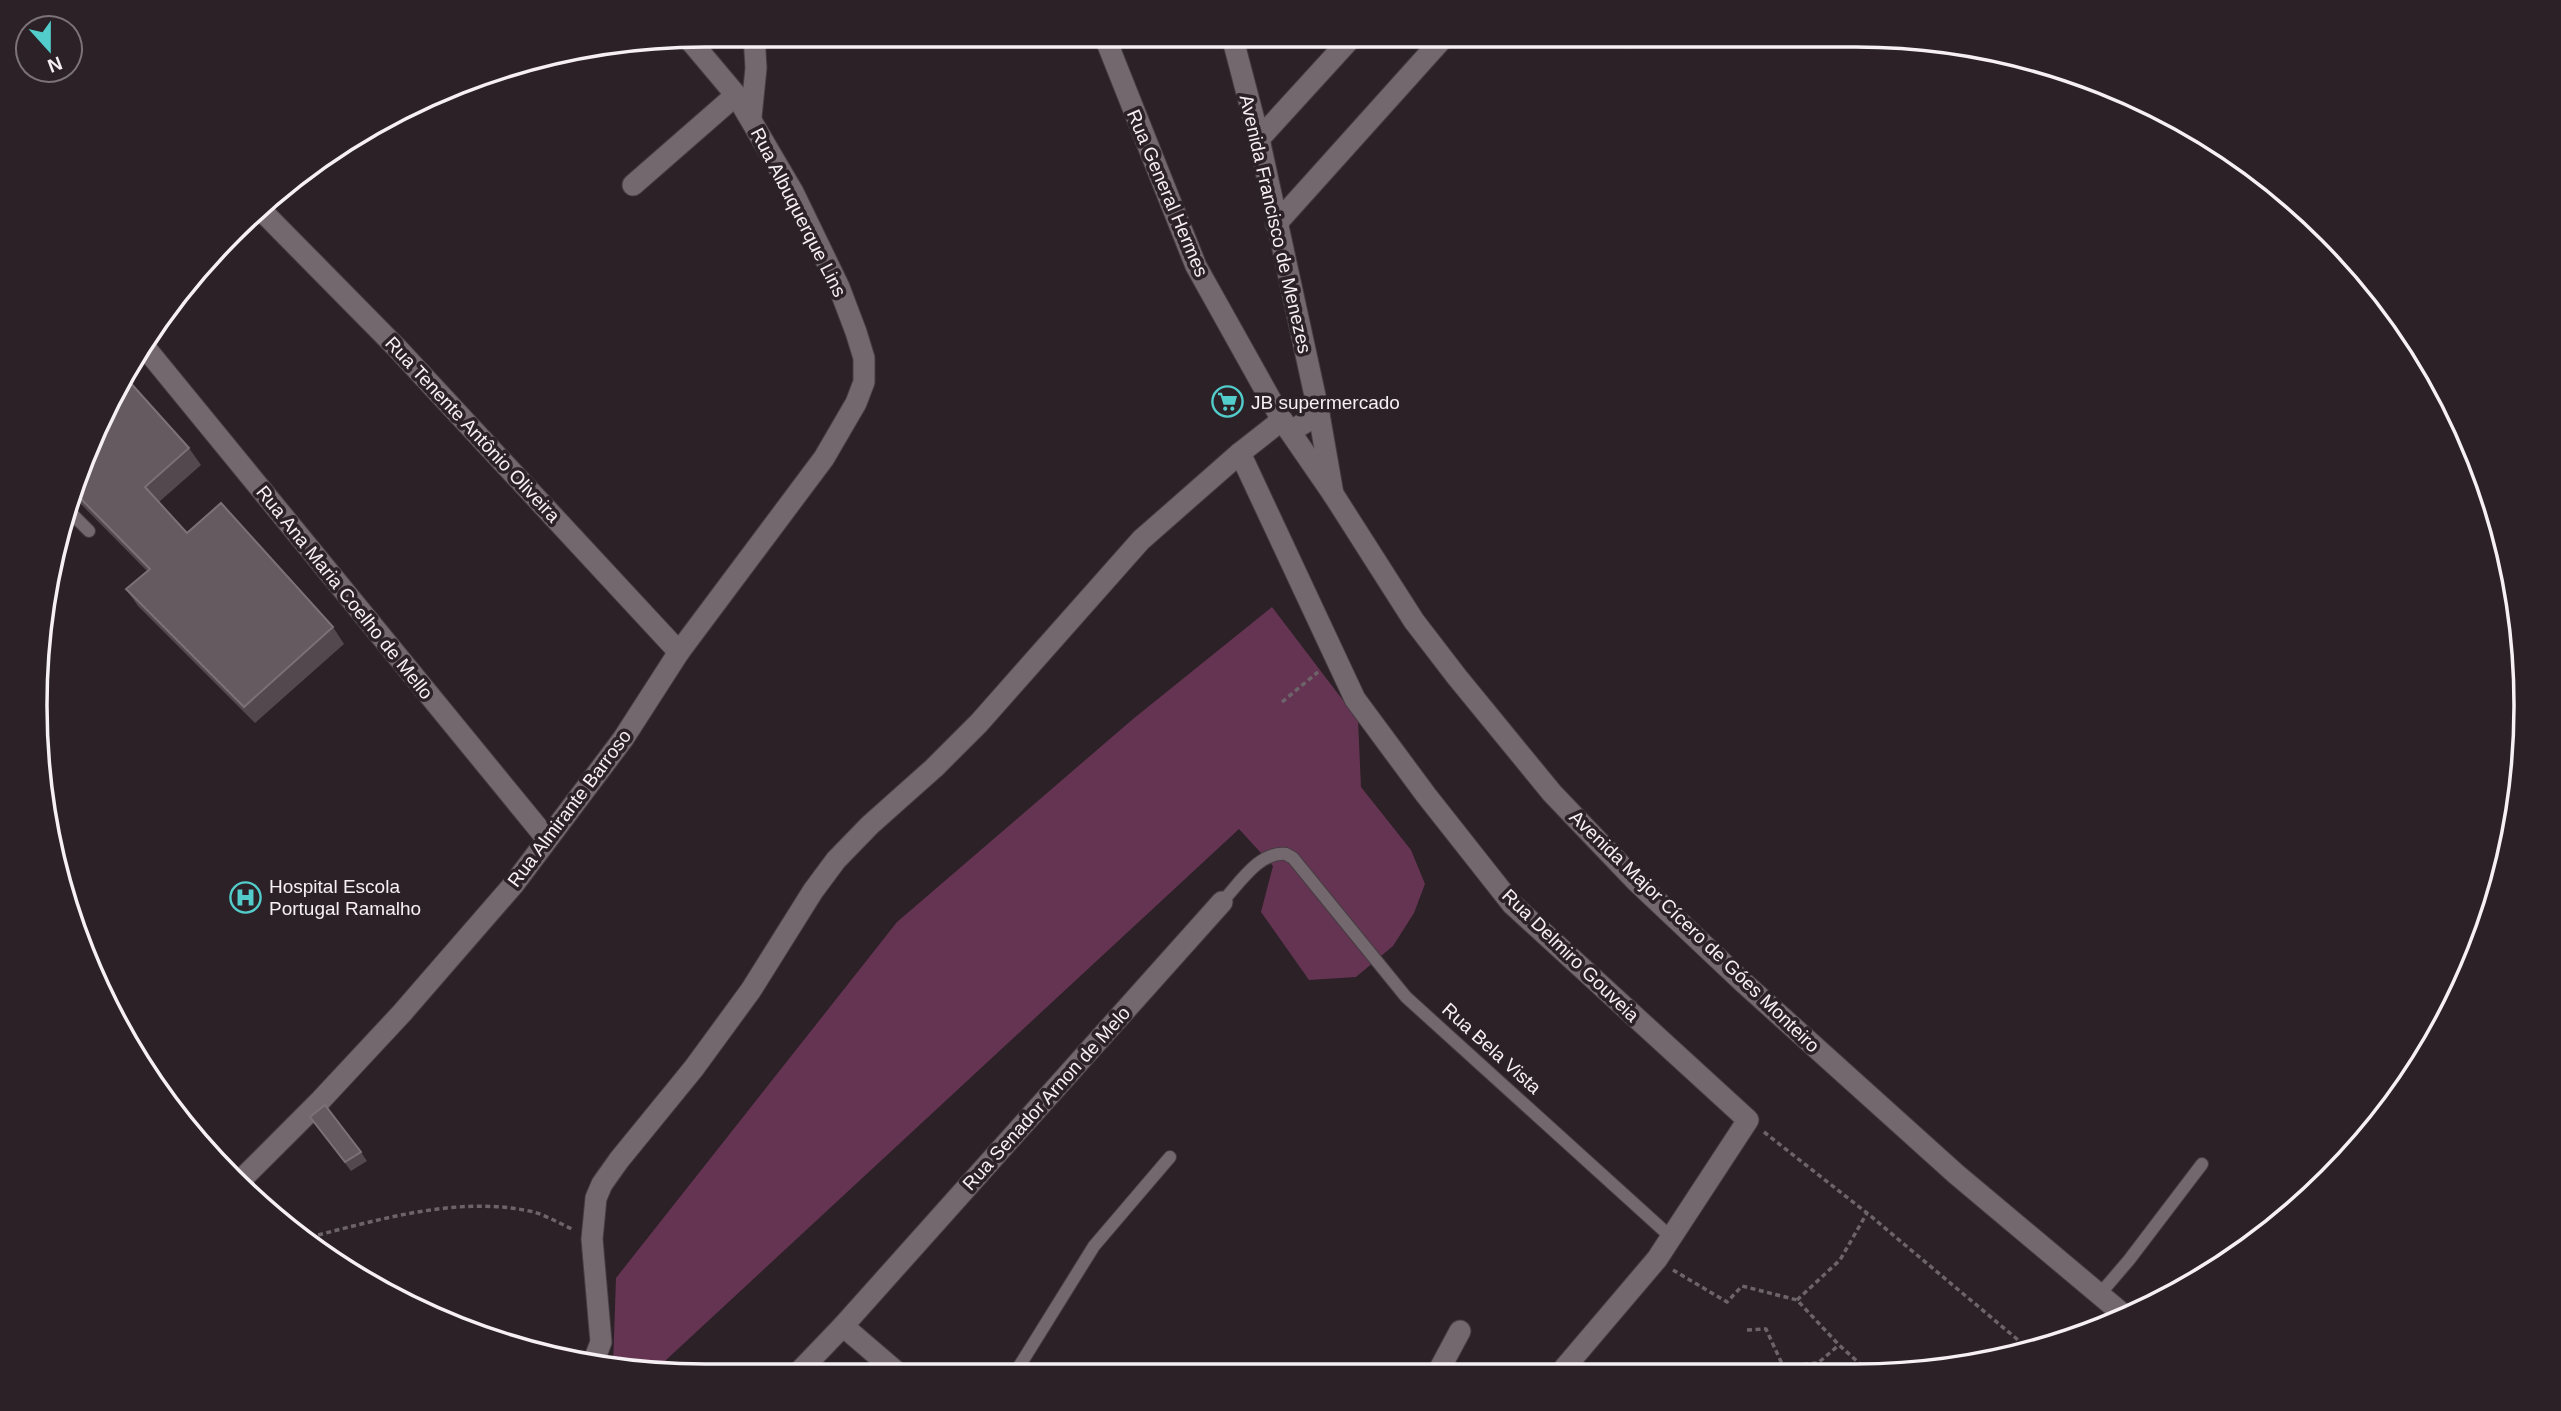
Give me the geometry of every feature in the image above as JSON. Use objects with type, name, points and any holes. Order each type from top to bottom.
[{"type":"street","name":"Rua Albuquerque Lins","points":[[696,47],[751,117],[793,192],[839,287],[864,358],[864,382],[856,403]]},
{"type":"street","points":[[751,117],[757,68],[755,47]]},
{"type":"street","name":"Rua General Hermes","points":[[1108,47],[1196,266],[1287,426]]},
{"type":"street","name":"Avenida Francisco de Menezes","points":[[1235,47],[1259,139],[1319,414],[1333,494]]},
{"type":"street","points":[[1259,139],[1343,47]]},
{"type":"street","points":[[1276,224],[1434,47]]},
{"type":"street","points":[[633,185],[736,95]]},
{"type":"street","name":"Rua Tenente Antônio Oliveira","points":[[266,216],[397,348],[679,652]]},
{"type":"street","name":"Rua Ana Maria Coelho de Mello","points":[[150,353],[547,839]]},
{"type":"street","name":"Rua Almirante Barroso","points":[[245,1176],[402,1013],[514,884],[623,739],[679,652],[824,458],[856,403]]},
{"type":"street","points":[[596,1354],[601,1342],[592,1239],[596,1198],[602,1184],[694,1068],[836,860],[979,723],[1126,555],[1240,453],[1287,426],[1319,414]]},
{"type":"street","name":"Avenida Major Cícero de Góes Monteiro","points":[[1287,426],[1413,621],[1544,783],[1580,822],[1636,880],[1744,983],[1956,1174],[2117,1309]]},
{"type":"street","name":"Rua Delmiro Gouveia","points":[[1240,453],[1355,699],[1426,795],[1512,904],[1748,1120]]},
{"type":"street","name":"Rua Senador Arnon de Melo","points":[[807,1364],[1222,902]]},
{"type":"street","points":[[1568,1364],[1657,1259],[1748,1120]]},
{"type":"street","points":[[843,1326],[887,1364]]},
{"type":"street","points":[[1442,1364],[1460,1331]]},
{"type":"lane","points":[[75,517],[89,531]]},
{"type":"lane","name":"Rua Senador Arnon de Melo","points":[[1222,902],[1256,865],[1270,855],[1286,854],[1304,870]]},
{"type":"lane","name":"Rua Bela Vista","points":[[1304,870],[1406,997],[1672,1238]]},
{"type":"lane","points":[[1021,1364],[1094,1245],[1170,1157]]},
{"type":"lane","points":[[2099,1295],[2202,1164]]},
{"type":"path","points":[[1282,702],[1336,657]]},
{"type":"path","points":[[1748,1120],[1867,1213],[2021,1342]]},
{"type":"path","points":[[316,1236],[398,1215],[458,1207],[492,1207],[536,1213],[592,1239]]},
{"type":"path","points":[[1797,1300],[1840,1260],[1867,1213]]},
{"type":"path","points":[[1657,1259],[1727,1302],[1742,1286],[1797,1300],[1860,1364]]},
{"type":"path","points":[[1746,1330],[1766,1329],[1781,1364]]},
{"type":"path","points":[[1811,1364],[1818,1363],[1839,1345]]},
{"type":"shaded area","points":[[1272,607],[1358,720],[1361,787],[1411,850],[1425,884],[1414,913],[1393,946],[1356,977],[1309,980],[1261,912],[1273,866],[1239,829],[664,1362],[613,1357],[616,1278],[897,922],[1133,719]]},
{"type":"building","points":[[131,384],[189,448],[145,487],[187,533],[221,503],[333,627],[244,707],[126,589],[150,569],[81,499],[97,454]]},
{"type":"building","points":[[325,1105],[361,1152],[345,1162],[310,1117]]},
{"type":"place","name":"JB supermercado","points":[[1228,402]]},
{"type":"place","name":"Hospital Escola Portugal Ramalho","points":[[246,897]]}]
